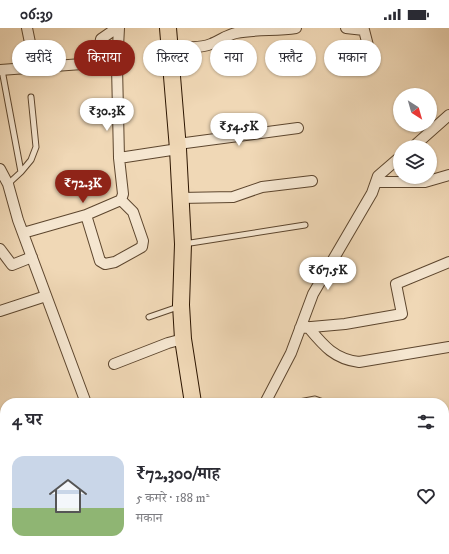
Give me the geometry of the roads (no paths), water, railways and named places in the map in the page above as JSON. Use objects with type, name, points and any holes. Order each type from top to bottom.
[{"type":"main road","points":[[168,28],[169,40]]},
{"type":"main road","points":[[172,76],[183,244],[181,305],[183,339],[192,398]]},
{"type":"street","points":[[27,28],[29,40]]},
{"type":"street","points":[[66,65],[82,64],[98,56],[101,39],[118,28]]},
{"type":"street","points":[[118,28],[118,158],[122,194],[121,200]]},
{"type":"street","points":[[202,46],[210,45],[232,34],[251,30],[279,31],[296,28]]},
{"type":"street","points":[[346,28],[364,30],[367,40]]},
{"type":"street","points":[[1,70],[12,69]]},
{"type":"street","points":[[422,140],[449,115]]},
{"type":"street","points":[[118,158],[298,128]]},
{"type":"street","points":[[268,398],[304,327],[313,294],[349,235],[378,182],[378,176],[393,162]]},
{"type":"street","points":[[0,169],[8,184],[23,234],[84,398]]},
{"type":"street","points":[[378,182],[425,182],[449,175]]},
{"type":"street","points":[[180,198],[233,197],[262,187],[312,182]]},
{"type":"street","points":[[23,234],[86,215],[121,200]]},
{"type":"street","points":[[86,215],[100,261],[106,264],[115,262],[138,251],[142,247],[143,240],[133,212],[121,200]]},
{"type":"street","points":[[0,249],[12,264],[32,257]]},
{"type":"street","points":[[304,327],[345,324],[402,314],[396,284],[449,262]]},
{"type":"street","points":[[0,311],[46,296]]},
{"type":"street","points":[[304,327],[324,346],[346,361],[359,362],[449,347]]},
{"type":"street","points":[[114,364],[168,343],[183,339]]},
{"type":"lane","points":[[1,70],[21,172]]},
{"type":"lane","points":[[8,184],[31,160],[36,146],[31,97]]},
{"type":"lane","points":[[183,244],[305,225]]},
{"type":"lane","points":[[149,317],[167,312],[181,305]]}]
